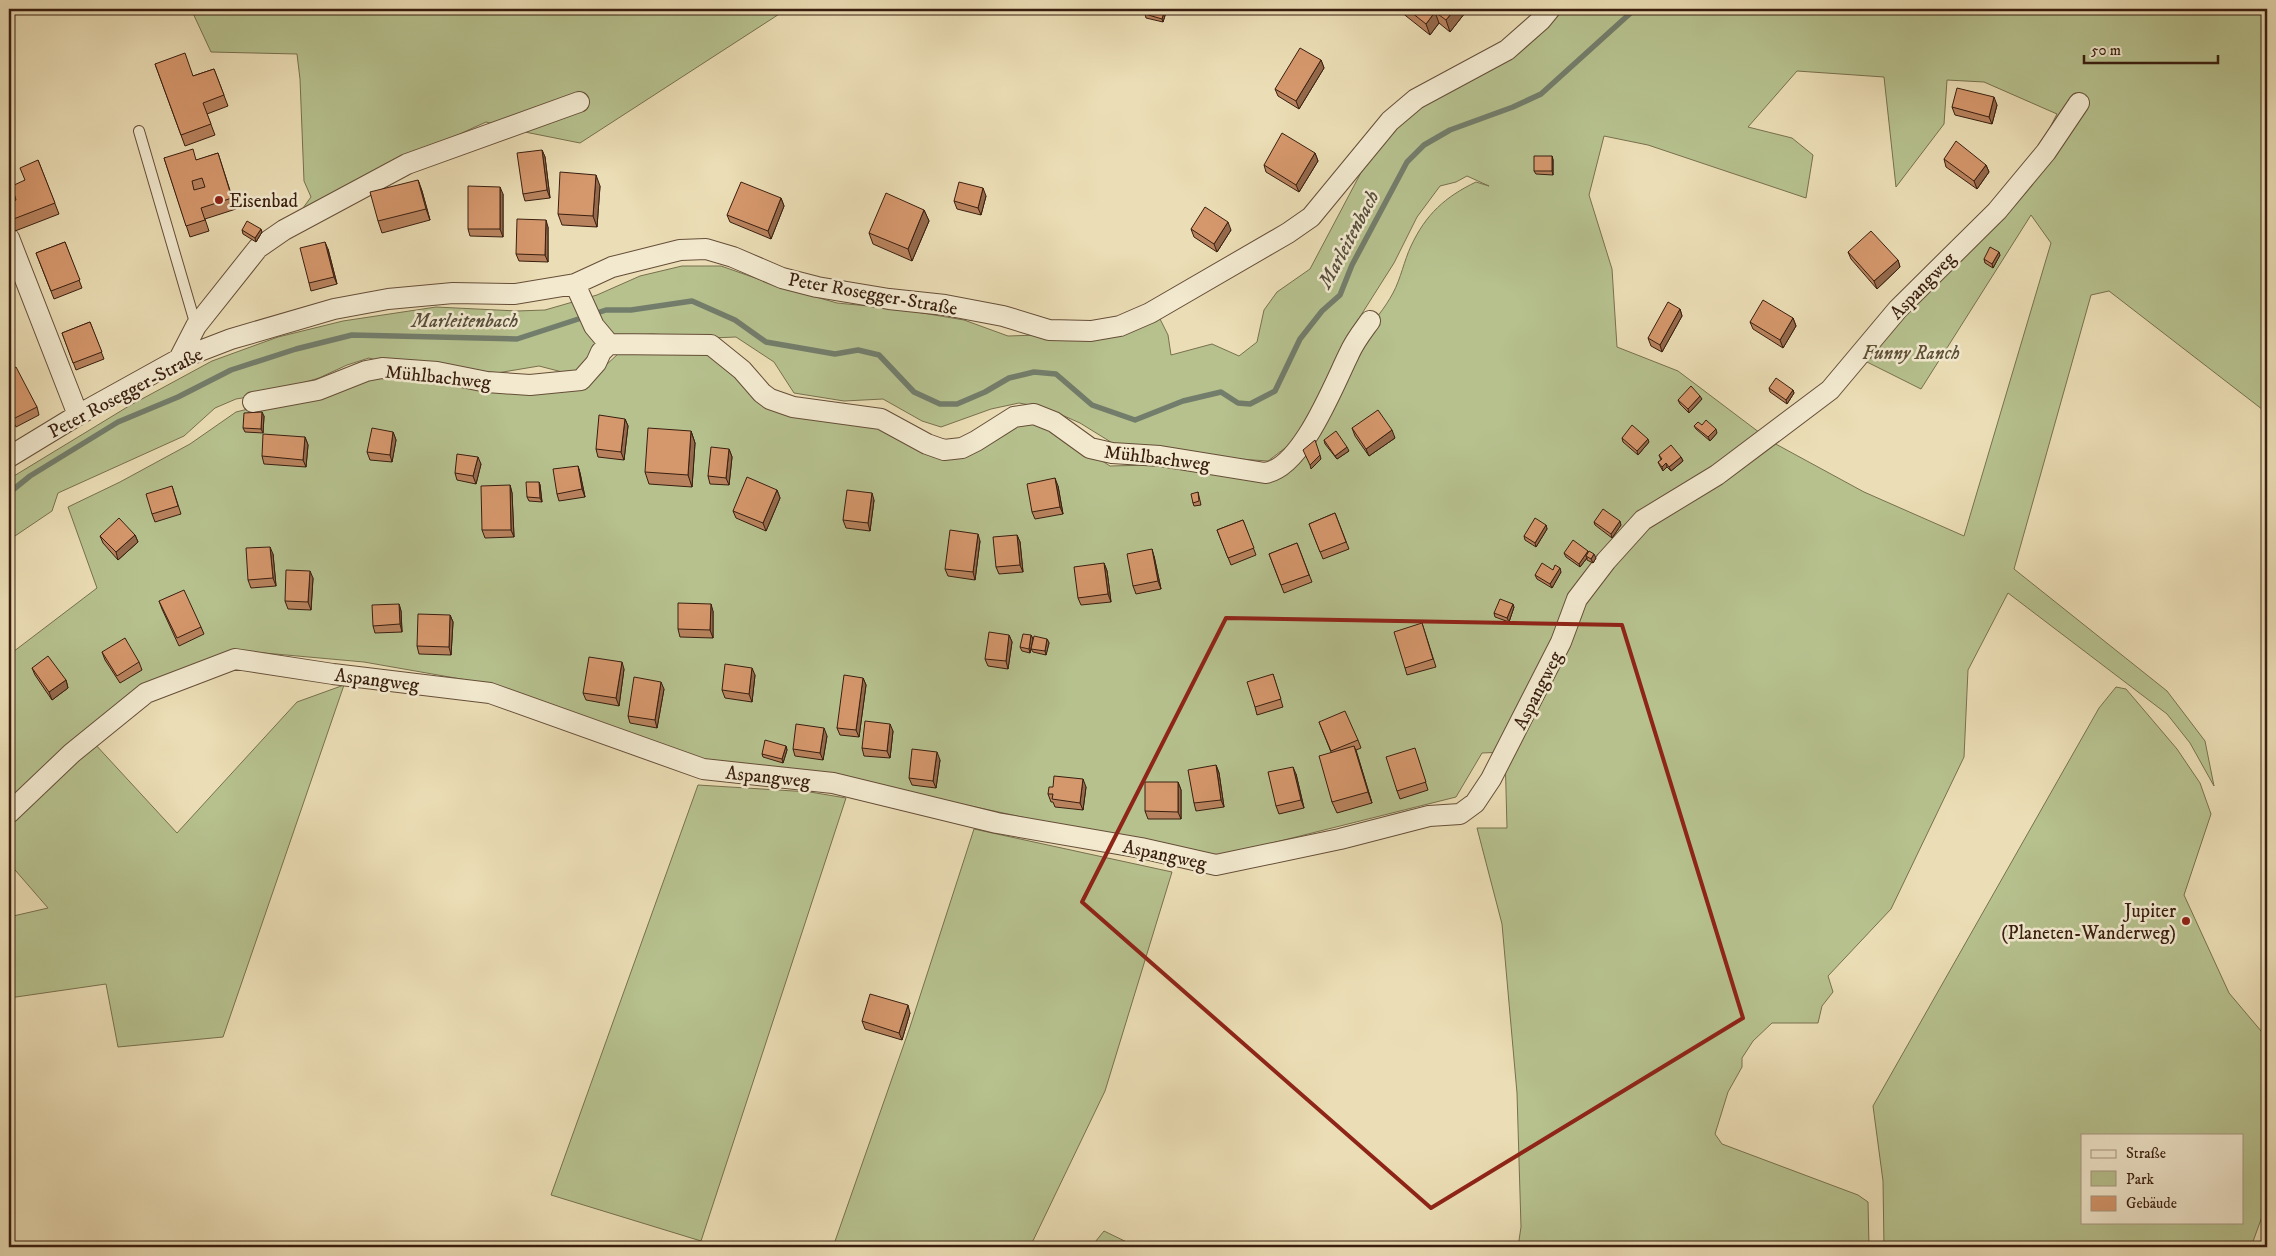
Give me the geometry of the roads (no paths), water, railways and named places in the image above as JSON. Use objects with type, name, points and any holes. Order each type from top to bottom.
[{"type":"street","name":"Peter Rosegger-Straße","points":[[9,457],[78,415],[179,359],[231,339],[334,309],[370,302],[453,293],[515,294],[575,284],[612,267],[680,250],[706,249],[733,257],[782,278],[817,287],[889,299],[945,304],[1003,316],[1049,330],[1091,332],[1120,326],[1150,313],[1288,233],[1311,217],[1390,121],[1416,99],[1507,50],[1541,20],[1550,9]]},
{"type":"street","points":[[179,359],[196,326],[258,248],[284,230],[407,164],[579,102]]},
{"type":"street","name":"Aspangweg","points":[[9,813],[72,753],[146,693],[235,659],[333,674],[490,693],[703,769],[832,783],[997,823],[1141,848],[1216,866],[1340,839],[1429,816],[1460,814],[1474,803],[1491,779],[1561,642],[1577,599],[1606,561],[1643,520],[1717,475],[1830,390],[1898,309],[1997,212],[2046,152],[2079,103]]},
{"type":"street","points":[[9,238],[78,415]]},
{"type":"street","points":[[575,284],[594,326],[609,344]]},
{"type":"street","name":"Mühlbachweg","points":[[253,402],[318,390],[366,371],[382,368],[436,372],[487,382],[521,384],[581,380],[596,364],[601,352],[609,344],[711,345],[742,370],[762,393],[770,399],[793,407],[882,419],[927,444],[944,450],[962,448],[976,442],[1014,417],[1034,414],[1054,422],[1090,448],[1112,454],[1160,456],[1265,473],[1284,464],[1312,431],[1349,352],[1370,321]]},
{"type":"lane","points":[[139,131],[196,326]]},
{"type":"waterway","name":"Marleitenbach","points":[[9,493],[30,476],[118,422],[178,397],[231,370],[296,349],[352,335],[517,339],[606,310],[631,310],[692,301],[735,320],[766,342],[835,354],[858,350],[879,355],[914,392],[940,404],[957,404],[985,392],[1009,378],[1034,372],[1056,374],[1092,405],[1135,420],[1183,401],[1221,392],[1238,403],[1250,404],[1275,391],[1300,339],[1322,311],[1340,295],[1352,265],[1407,162],[1424,145],[1450,130],[1513,107],[1541,94],[1635,9]]},
{"type":"place","name":"Eisenbad","points":[[219,200]]},
{"type":"place","name":"Jupiter (Planeten-Wanderweg)","points":[[2186,921]]},
{"type":"park label","name":"Funny Ranch","points":[[1911,352]]}]
